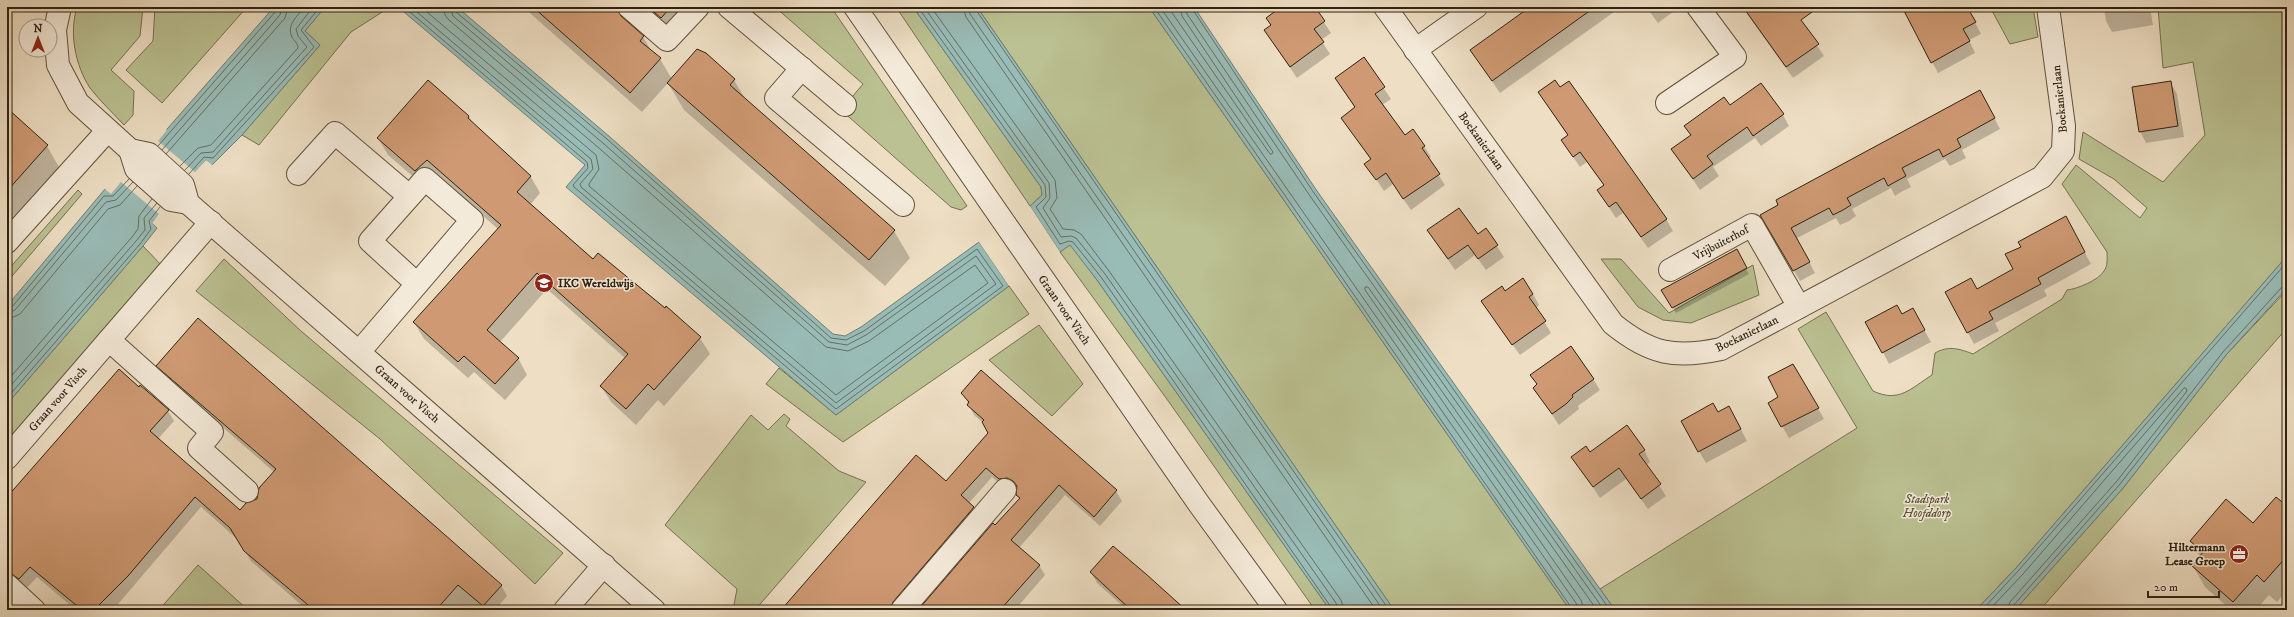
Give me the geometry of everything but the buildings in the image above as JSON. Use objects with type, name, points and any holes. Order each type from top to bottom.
[{"type":"street","name":"Graan voor Visch","points":[[60,7],[55,30],[58,65],[78,103],[107,131],[130,150],[136,169],[171,200],[188,203],[211,222],[654,610]]},
{"type":"street","points":[[630,7],[667,40],[698,7]]},
{"type":"street","points":[[729,7],[845,105]]},
{"type":"street","name":"Graan voor Visch","points":[[855,7],[1198,504],[1276,610]]},
{"type":"street","name":"Boekanierlaan","points":[[1385,7],[1613,324],[1634,341],[1667,353],[1694,354],[1721,349],[2042,178],[2063,151],[2064,126],[2048,7]]},
{"type":"street","points":[[1415,50],[1476,7]]},
{"type":"street","points":[[1667,104],[1735,57],[1698,7]]},
{"type":"street","points":[[802,68],[776,98],[903,205]]},
{"type":"street","points":[[7,242],[107,131]]},
{"type":"street","points":[[298,174],[335,133],[409,196]]},
{"type":"street","points":[[359,352],[472,220],[425,179],[370,241],[417,284]]},
{"type":"street","name":"Graan voor Visch","points":[[7,458],[211,222]]},
{"type":"street","name":"Vrijbuiterhof","points":[[1670,270],[1752,225],[1800,307]]},
{"type":"street","points":[[109,340],[212,432],[199,448],[247,491]]},
{"type":"street","points":[[902,610],[1005,490]]},
{"type":"street","points":[[565,610],[604,565]]},
{"type":"street","points":[[7,585],[34,610]]},
{"type":"green space","points":[[77,7],[143,7],[140,36],[111,70],[134,91],[133,115],[124,125],[90,88],[77,59],[74,27]]},
{"type":"green space","points":[[155,7],[247,7],[162,103],[126,70],[153,41]]},
{"type":"green space","points":[[325,7],[390,7],[351,32],[259,145],[242,135],[320,45],[305,31]]},
{"type":"green space","points":[[775,7],[831,7],[967,206],[961,210],[951,207],[841,110],[863,84]]},
{"type":"green space","points":[[896,7],[913,7],[1041,187],[1042,195],[1030,206]]},
{"type":"green space","points":[[977,7],[1149,7],[1570,610],[1394,610]]},
{"type":"green space","points":[[1990,7],[2033,7],[2038,37],[2010,44]]},
{"type":"green space","name":"Stadspark Hoofddorp","points":[[2158,7],[2287,7],[2287,256],[2016,568],[1976,610],[1615,610],[1600,589],[1857,428],[1798,329],[1826,312],[1873,391],[1890,396],[1897,395],[1911,389],[1932,375],[1935,353],[1950,348],[1959,349],[1973,354],[2062,299],[2067,290],[2087,284],[2098,278],[2106,267],[2107,252],[2062,184],[2076,165],[2140,218],[2147,208],[2114,179],[2079,159],[2083,132],[2163,182],[2205,135],[2193,62],[2163,68]]},
{"type":"green space","points":[[78,190],[82,194],[7,282],[7,271]]},
{"type":"green space","points":[[1070,244],[1330,610],[1315,610],[1169,402],[1060,252]]},
{"type":"green space","points":[[143,246],[164,268],[7,445],[7,404]]},
{"type":"green space","points":[[224,259],[301,331],[563,553],[535,584],[380,439],[196,291]]},
{"type":"green space","points":[[1601,259],[1621,259],[1669,313],[1753,265],[1759,295],[1691,323],[1663,320],[1638,307]]},
{"type":"green space","points":[[1009,286],[1029,314],[843,442],[766,384],[779,368],[836,415]]},
{"type":"green space","points":[[2287,290],[2287,328],[2040,610],[2015,610],[2124,487],[2226,355]]},
{"type":"green space","points":[[1039,325],[1083,384],[1052,416],[989,360]]},
{"type":"green space","points":[[784,414],[790,419],[786,426],[839,471],[866,482],[755,610],[733,610],[737,589],[665,525],[751,415],[768,430]]},
{"type":"green space","points":[[198,565],[248,610],[159,610]]},
{"type":"water","points":[[274,7],[325,7],[305,31],[320,45],[242,135],[212,165],[206,160],[152,223],[157,228],[143,246],[7,404],[7,306],[105,189],[111,193]]},
{"type":"water","points":[[398,7],[457,7],[610,137],[833,334],[845,336],[861,327],[979,242],[1009,286],[836,415],[566,187],[585,165]]},
{"type":"water","points":[[913,7],[977,7],[1394,610],[1330,610],[1097,280],[1070,245],[1060,252],[1030,206],[1042,195],[1041,187]]},
{"type":"water","points":[[1149,7],[1194,7],[1317,191],[1615,610],[1570,610]]},
{"type":"water","points":[[2287,256],[2287,288],[2226,355],[2124,487],[2015,610],[1976,610],[2016,568]]},
{"type":"pier","points":[[165,129],[167,130],[158,141],[195,172],[206,160],[214,166],[207,163],[197,174],[155,223],[159,229],[152,223],[159,214],[121,182],[111,194],[103,188],[110,191]]},
{"type":"pier","points":[[1030,206],[1060,252],[1058,253],[1028,207]]},
{"type":"pier","points":[[981,241],[1011,285],[1009,286],[979,242]]},
{"type":"place","name":"IKC Wereldwijs","points":[[544,283]]},
{"type":"place","name":"Hiltermann Lease Groep","points":[[2239,554]]}]
